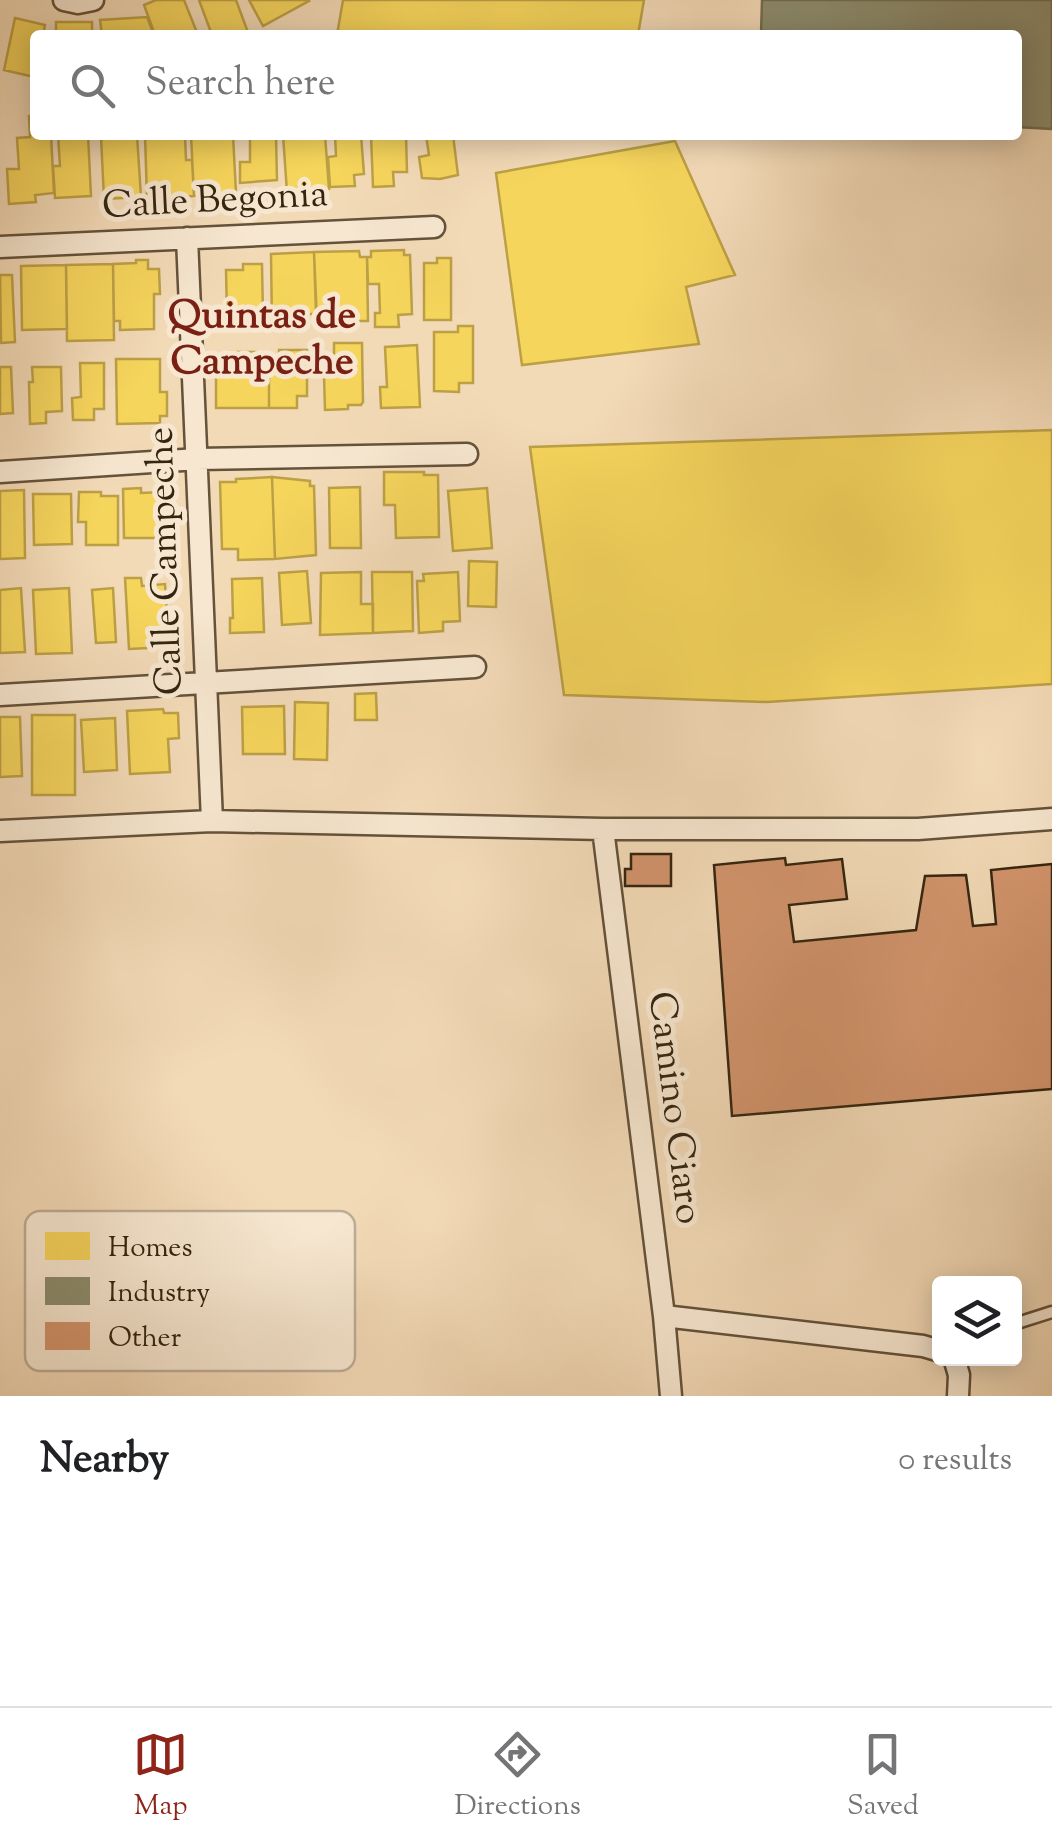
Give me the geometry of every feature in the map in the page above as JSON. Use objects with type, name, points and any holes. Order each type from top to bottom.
[{"type":"street","points":[[64,0],[94,0]]},
{"type":"street","name":"Calle Begonia","points":[[0,247],[434,227]]},
{"type":"street","name":"Calle Campeche","points":[[188,238],[212,821]]},
{"type":"street","points":[[0,472],[198,459],[467,454]]},
{"type":"street","points":[[0,695],[474,667]]},
{"type":"street","points":[[0,831],[212,821],[603,828],[918,828],[1052,819]]},
{"type":"street","name":"Camino Ciaro","points":[[603,828],[672,1396]]},
{"type":"street","points":[[664,1316],[932,1349]]},
{"type":"street","points":[[956,1366],[958,1396]]},
{"type":"lane","points":[[1022,1321],[1052,1312]]},
{"type":"building: Homes","points":[[156,0],[184,0],[196,30],[153,30],[144,5]]},
{"type":"building: Homes","points":[[199,0],[236,0],[247,30],[210,30]]},
{"type":"building: Homes","points":[[249,0],[308,0],[309,1],[263,26]]},
{"type":"building: Homes","points":[[343,0],[644,0],[639,30],[338,30]]},
{"type":"building: Homes","points":[[147,17],[152,30],[101,30],[100,20]]},
{"type":"building: Homes","points":[[15,18],[45,25],[44,30],[30,30],[30,76],[4,70]]},
{"type":"building: Homes","points":[[56,22],[92,22],[92,30],[56,30]]},
{"type":"building: Homes","points":[[17,138],[51,140],[54,193],[35,195],[36,202],[9,204],[7,169],[19,169]]},
{"type":"building: Homes","points":[[58,140],[88,140],[91,196],[55,198],[53,166],[60,166]]},
{"type":"building: Homes","points":[[101,140],[137,140],[141,197],[104,199]]},
{"type":"building: Homes","points":[[145,140],[185,140],[186,160],[192,160],[194,196],[147,199]]},
{"type":"building: Homes","points":[[191,140],[233,140],[236,193],[194,196]]},
{"type":"building: Homes","points":[[250,140],[276,140],[277,180],[240,183],[240,162],[250,162]]},
{"type":"building: Homes","points":[[283,140],[325,140],[329,189],[287,192]]},
{"type":"building: Homes","points":[[335,140],[361,140],[364,174],[354,175],[355,186],[330,187],[328,157],[336,156]]},
{"type":"building: Homes","points":[[371,140],[406,140],[407,172],[393,172],[394,186],[373,187]]},
{"type":"building: Homes","points":[[427,140],[454,140],[458,175],[422,178],[419,157],[429,155]]},
{"type":"building: Homes","points":[[675,141],[735,275],[686,287],[699,344],[522,365],[496,173]]},
{"type":"building: Homes","points":[[404,250],[404,255],[410,255],[412,314],[398,315],[399,327],[375,327],[375,313],[380,313],[379,284],[368,284],[367,257],[371,257],[371,251]]},
{"type":"building: Homes","points":[[359,251],[360,257],[367,257],[368,321],[317,321],[314,252]]},
{"type":"building: Homes","points":[[314,252],[316,314],[299,314],[299,328],[272,328],[271,254]]},
{"type":"building: Homes","points":[[437,258],[451,258],[451,320],[424,320],[424,263],[437,263]]},
{"type":"building: Homes","points":[[148,260],[148,269],[159,269],[160,294],[154,294],[154,329],[120,330],[120,321],[114,321],[113,264]]},
{"type":"building: Homes","points":[[113,264],[114,340],[67,341],[66,265]]},
{"type":"building: Homes","points":[[243,264],[262,264],[263,316],[227,317],[226,270],[243,270]]},
{"type":"building: Homes","points":[[66,265],[67,329],[22,330],[21,266]]},
{"type":"building: Homes","points":[[0,275],[12,275],[15,342],[1,343]]},
{"type":"building: Homes","points":[[458,326],[473,326],[473,383],[459,383],[459,392],[434,391],[434,332],[458,332]]},
{"type":"building: Homes","points":[[334,343],[362,343],[361,405],[325,410],[324,376],[334,376]]},
{"type":"building: Homes","points":[[417,345],[420,407],[381,408],[380,387],[387,387],[385,347]]},
{"type":"building: Homes","points":[[279,350],[307,350],[307,396],[297,396],[297,408],[269,408],[269,362],[279,362]]},
{"type":"building: Homes","points":[[231,352],[257,352],[257,362],[269,362],[269,408],[216,408],[216,366],[231,366]]},
{"type":"building: Homes","points":[[116,359],[160,359],[160,392],[167,392],[167,416],[160,416],[160,423],[117,424]]},
{"type":"building: Homes","points":[[80,363],[104,363],[104,409],[94,409],[94,420],[73,420],[72,398],[81,397]]},
{"type":"building: Homes","points":[[0,367],[11,367],[13,413],[0,414]]},
{"type":"building: Homes","points":[[32,367],[61,367],[62,411],[46,412],[46,423],[30,424]]},
{"type":"building: Homes","points":[[1052,430],[1052,684],[767,702],[564,695],[530,447]]},
{"type":"building: Homes","points":[[384,472],[438,475],[439,537],[396,538],[395,505],[384,505]]},
{"type":"building: Homes","points":[[272,477],[310,481],[310,486],[314,486],[316,555],[275,559]]},
{"type":"building: Homes","points":[[272,477],[275,559],[238,560],[238,549],[222,549],[220,482]]},
{"type":"building: Homes","points":[[360,487],[361,548],[330,548],[329,488]]},
{"type":"building: Homes","points":[[141,488],[141,493],[162,492],[163,538],[124,538],[123,489]]},
{"type":"building: Homes","points":[[487,488],[492,548],[453,551],[448,491]]},
{"type":"building: Homes","points":[[24,490],[25,558],[0,559],[0,491]]},
{"type":"building: Homes","points":[[79,492],[118,496],[118,545],[86,545],[86,522],[78,522]]},
{"type":"building: Homes","points":[[33,494],[71,494],[72,544],[34,545]]},
{"type":"building: Homes","points":[[469,561],[497,562],[496,607],[468,606]]},
{"type":"building: Homes","points":[[307,571],[311,623],[282,625],[279,573]]},
{"type":"building: Homes","points":[[361,572],[361,604],[373,604],[373,633],[320,635],[321,573]]},
{"type":"building: Homes","points":[[372,572],[412,572],[413,631],[373,633]]},
{"type":"building: Homes","points":[[458,572],[460,621],[443,622],[443,631],[419,633],[417,581],[424,581],[423,574]]},
{"type":"building: Homes","points":[[125,578],[141,578],[142,586],[165,584],[169,647],[129,649]]},
{"type":"building: Homes","points":[[262,578],[264,632],[230,633],[232,579]]},
{"type":"building: Homes","points":[[21,588],[25,652],[0,653],[0,590]]},
{"type":"building: Homes","points":[[69,588],[72,653],[36,654],[33,590]]},
{"type":"building: Homes","points":[[113,588],[116,642],[96,643],[92,590]]},
{"type":"building: Homes","points":[[376,693],[377,720],[355,720],[355,694]]},
{"type":"building: Homes","points":[[295,702],[328,703],[327,760],[294,759]]},
{"type":"building: Homes","points":[[284,706],[285,754],[243,754],[242,707]]},
{"type":"building: Homes","points":[[163,709],[164,713],[178,713],[179,738],[168,739],[170,772],[130,774],[127,711]]},
{"type":"building: Homes","points":[[32,715],[75,715],[75,795],[32,795]]},
{"type":"building: Homes","points":[[0,717],[20,717],[22,776],[0,777]]},
{"type":"building: Homes","points":[[115,718],[117,770],[84,772],[81,720]]},
{"type":"building: Industry","points":[[762,0],[1052,0],[1052,129],[1022,127],[1022,30],[761,30]]},
{"type":"building: Other","points":[[631,854],[671,854],[671,886],[625,886],[625,869],[631,869]]},
{"type":"building: Other","points":[[785,858],[786,865],[842,859],[847,899],[789,905],[794,942],[916,930],[925,876],[966,875],[973,926],[996,924],[991,870],[1052,864],[1052,1089],[732,1116],[714,865]]},
{"type":"district","name":"Quintas de Campeche","points":[[262,340]]}]
